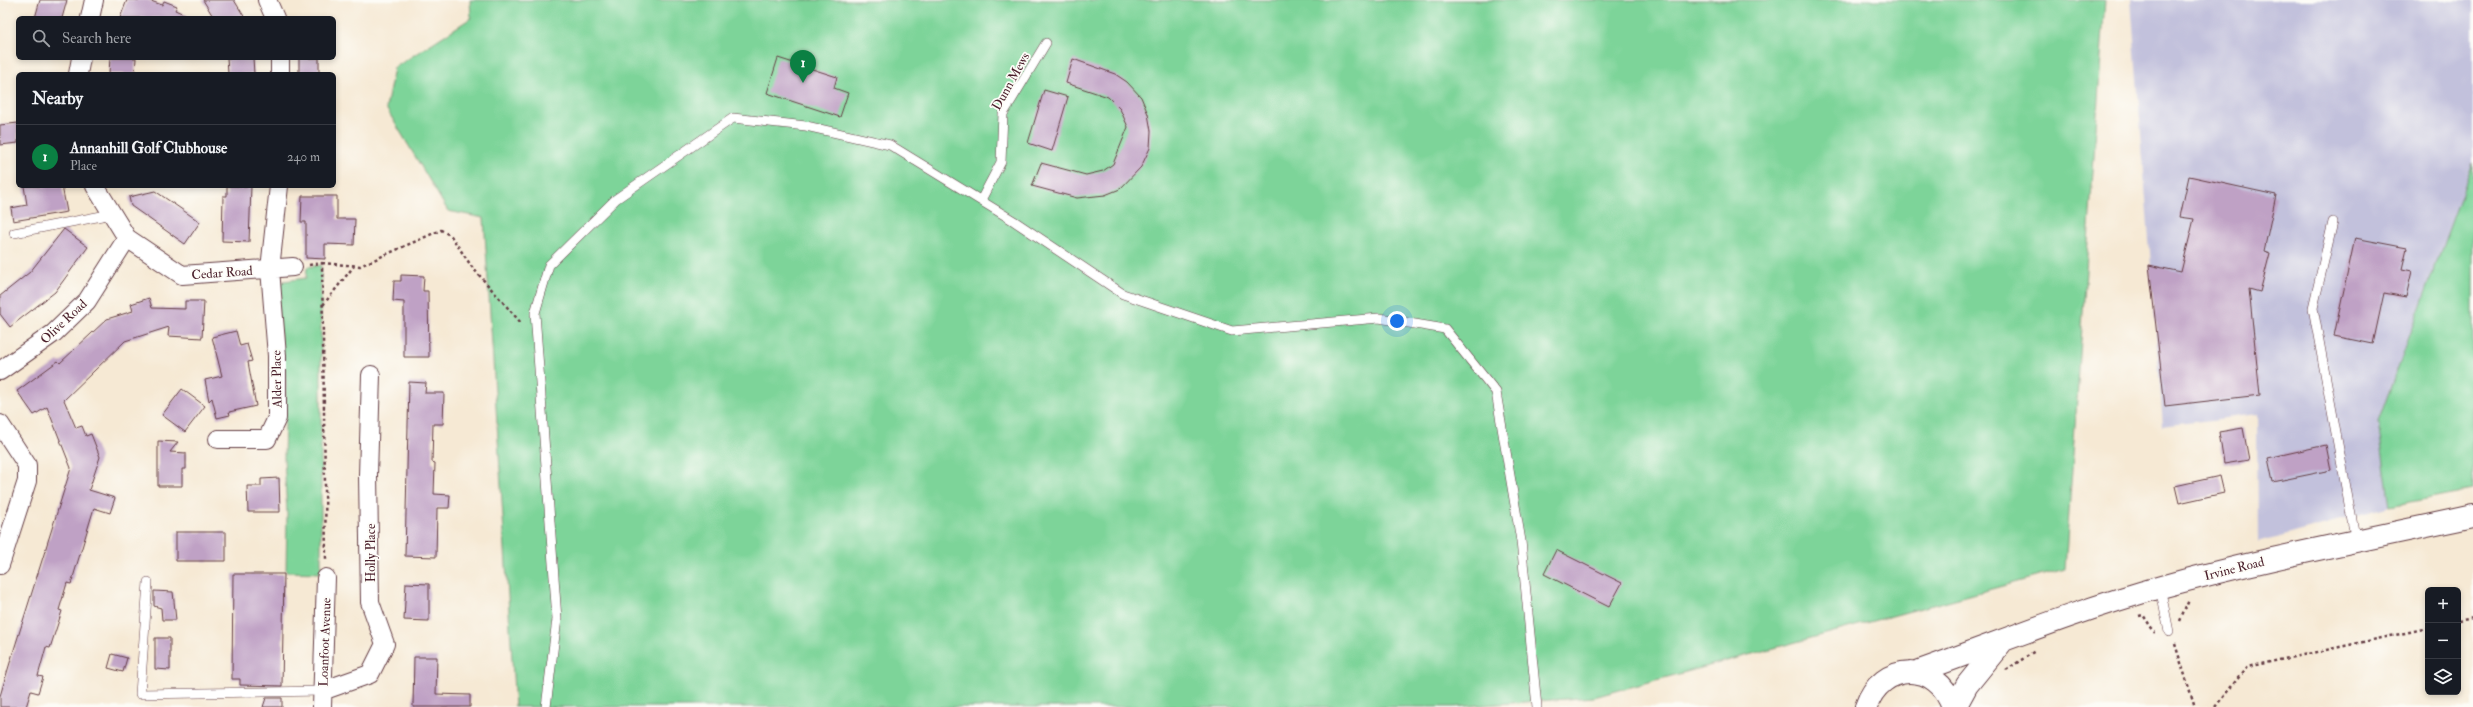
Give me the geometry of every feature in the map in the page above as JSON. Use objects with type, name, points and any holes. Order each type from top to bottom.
[{"type":"main road","name":"Irvine Road","points":[[1866,707],[1870,696],[1878,684],[1889,676],[1903,672],[1917,672],[2001,643],[2063,617],[2160,587],[2252,563],[2473,516]]},
{"type":"main road","points":[[1954,707],[1967,685],[2001,643]]},
{"type":"main road","points":[[1917,672],[1930,677],[1941,685],[1954,707]]},
{"type":"street","points":[[90,16],[94,0]]},
{"type":"street","points":[[267,0],[274,16]]},
{"type":"street","points":[[78,72],[81,60]]},
{"type":"street","points":[[280,60],[280,72]]},
{"type":"street","name":"Cedar Road","points":[[96,188],[127,238],[182,275],[293,267]]},
{"type":"street","points":[[270,269],[279,188]]},
{"type":"street","name":"Olive Road","points":[[0,371],[54,333],[87,301],[127,238]]},
{"type":"street","name":"Alder Place","points":[[218,439],[267,439],[277,418],[277,356],[270,269]]},
{"type":"street","name":"Holly Place","points":[[322,699],[370,674],[385,644],[370,602],[368,475],[371,375]]},
{"type":"street","points":[[0,424],[27,465],[27,480],[0,566]]},
{"type":"street","name":"Loanfoot Avenue","points":[[322,699],[326,578]]},
{"type":"lane","name":"Dunn Mews","points":[[981,200],[1001,162],[1003,114],[1046,43]]},
{"type":"lane","points":[[546,707],[557,619],[535,313],[549,265],[616,199],[733,118],[806,126],[890,145],[981,200],[1123,294],[1232,331],[1379,318],[1445,329],[1496,392],[1521,541],[1537,707]]},
{"type":"lane","points":[[14,232],[112,214]]},
{"type":"lane","points":[[2333,222],[2313,308],[2356,542]]},
{"type":"lane","points":[[148,582],[140,694],[322,699]]},
{"type":"lane","points":[[2160,587],[2169,632]]},
{"type":"path","points":[[293,267],[322,263],[360,266],[441,230],[451,236],[472,268],[537,340]]},
{"type":"path","points":[[322,263],[326,578]]},
{"type":"path","points":[[323,305],[354,266]]},
{"type":"path","points":[[2136,616],[2142,615],[2159,638],[2167,638],[2169,632]]},
{"type":"path","points":[[2461,620],[2473,618]]},
{"type":"path","points":[[2215,707],[2247,667],[2425,629]]},
{"type":"path","points":[[2169,632],[2175,644],[2195,707]]},
{"type":"path","points":[[1999,674],[2037,650]]},
{"type":"shaded area","points":[[2131,0],[2473,0],[2473,163],[2378,421],[2390,506],[2258,543],[2257,414],[2163,426]]},
{"type":"green space","points":[[470,0],[2105,0],[2065,569],[1594,697],[1456,707],[515,707],[484,218],[448,211],[386,108],[394,68],[471,18]]},
{"type":"green space","points":[[2473,163],[2473,490],[2390,506],[2378,422]]},
{"type":"green space","points":[[321,265],[321,573],[286,572],[287,514],[284,458],[286,383],[275,289],[284,281],[306,278],[307,267]]},
{"type":"building","points":[[40,0],[67,0],[63,16],[36,16]]},
{"type":"building","points":[[127,0],[148,0],[162,5],[164,1],[177,6],[175,10],[188,16],[121,16]]},
{"type":"building","points":[[203,0],[234,0],[244,16],[213,16]]},
{"type":"building","points":[[778,58],[837,77],[834,88],[848,93],[840,117],[767,93]]},
{"type":"building","points":[[1073,59],[1115,74],[1127,82],[1141,97],[1148,114],[1151,131],[1150,148],[1141,167],[1120,189],[1105,195],[1077,198],[1032,186],[1041,163],[1086,175],[1103,171],[1113,164],[1128,127],[1120,109],[1108,97],[1066,83]]},
{"type":"building","points":[[110,60],[136,60],[135,72],[109,72]]},
{"type":"building","points":[[227,60],[253,60],[254,72],[228,72]]},
{"type":"building","points":[[299,60],[319,60],[319,72],[299,72]]},
{"type":"building","points":[[1044,90],[1068,97],[1052,151],[1028,143]]},
{"type":"building","points":[[16,123],[16,143],[0,145],[0,125]]},
{"type":"building","points":[[2189,176],[2276,195],[2264,251],[2270,253],[2260,292],[2249,289],[2260,395],[2165,406],[2149,265],[2181,272],[2194,219],[2180,217]]},
{"type":"building","points":[[24,188],[62,188],[67,212],[13,221],[11,208],[27,205]]},
{"type":"building","points":[[227,188],[251,188],[249,242],[222,241],[223,196],[227,196]]},
{"type":"building","points":[[155,191],[200,222],[185,244],[131,206],[129,197]]},
{"type":"building","points":[[302,196],[337,196],[337,219],[355,219],[354,245],[325,244],[325,259],[306,258],[306,222],[301,222]]},
{"type":"building","points":[[64,229],[88,247],[55,292],[10,327],[0,314],[0,296],[30,272]]},
{"type":"building","points":[[2355,238],[2407,248],[2402,269],[2412,271],[2406,297],[2384,293],[2373,344],[2334,336]]},
{"type":"building","points":[[401,275],[424,276],[423,291],[428,291],[429,357],[404,357],[404,302],[393,301],[394,281],[401,281]]},
{"type":"building","points":[[149,298],[152,308],[185,309],[185,301],[204,301],[202,338],[168,336],[169,327],[125,341],[64,400],[76,428],[82,426],[86,436],[91,434],[100,457],[89,490],[115,498],[110,513],[94,508],[71,584],[67,583],[59,610],[62,611],[50,648],[46,647],[38,676],[43,677],[38,693],[31,691],[26,707],[0,707],[0,696],[71,468],[47,407],[34,415],[17,391],[58,361],[60,363],[107,319],[133,311],[131,304]]},
{"type":"building","points":[[236,331],[240,346],[247,344],[252,361],[248,362],[256,406],[229,412],[230,415],[217,418],[212,398],[209,401],[205,380],[222,376],[212,337]]},
{"type":"building","points":[[409,382],[426,383],[425,393],[444,393],[443,424],[433,424],[432,462],[435,463],[434,494],[450,495],[449,508],[437,508],[436,557],[405,556]]},
{"type":"building","points":[[182,389],[205,406],[185,432],[162,415]]},
{"type":"building","points":[[2243,428],[2249,460],[2224,464],[2219,432]]},
{"type":"building","points":[[158,441],[178,442],[170,452],[186,453],[186,469],[182,469],[182,486],[158,486]]},
{"type":"building","points":[[2326,445],[2331,470],[2273,482],[2268,458]]},
{"type":"building","points":[[2220,476],[2224,493],[2179,503],[2175,486]]},
{"type":"building","points":[[279,478],[280,512],[248,512],[247,486],[261,486],[261,479]]},
{"type":"building","points":[[176,532],[226,532],[226,561],[176,561]]},
{"type":"building","points":[[1556,550],[1622,583],[1609,607],[1544,574]]},
{"type":"building","points":[[233,574],[284,574],[282,686],[240,685],[240,679],[232,679]]},
{"type":"building","points":[[406,583],[429,584],[429,621],[404,620]]},
{"type":"building","points":[[154,591],[173,592],[176,620],[162,620],[161,608],[154,606]]},
{"type":"building","points":[[155,638],[170,638],[170,670],[155,669]]},
{"type":"building","points":[[112,654],[127,658],[123,672],[108,668]]},
{"type":"building","points":[[414,657],[437,657],[436,694],[470,695],[470,707],[413,707]]},
{"type":"building","points":[[266,698],[282,698],[282,707],[263,707]]},
{"type":"place","name":"Annanhill Golf Clubhouse","points":[[803,83]]}]
